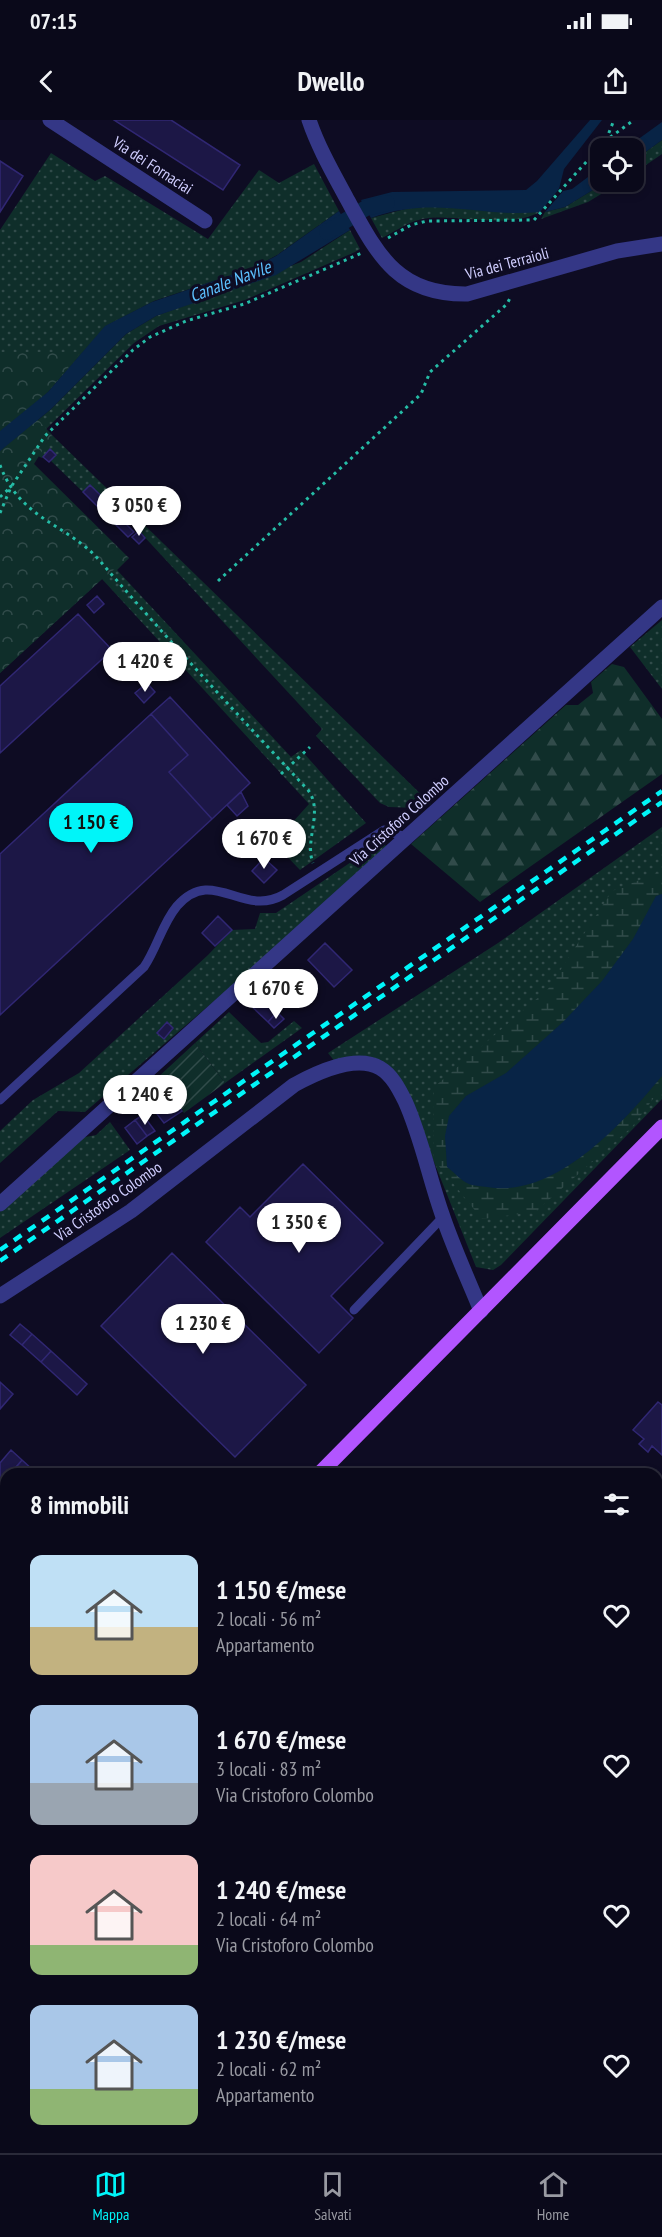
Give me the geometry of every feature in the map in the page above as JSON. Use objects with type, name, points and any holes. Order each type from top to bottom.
[{"type":"main road","points":[[325,1468],[662,1127]]},
{"type":"street","name":"Via dei Fornaciai","points":[[50,120],[205,221]]},
{"type":"street","name":"Via dei Terraioli","points":[[309,120],[341,189],[372,246],[393,271],[406,280],[433,291],[466,294],[617,251],[662,244]]},
{"type":"street","name":"Via Cristoforo Colombo","points":[[0,1204],[78,1132],[120,1099],[662,607]]},
{"type":"street","name":"Via Cristoforo Colombo","points":[[0,1296],[131,1211],[294,1085],[340,1066],[362,1064],[379,1068],[393,1079],[405,1101],[443,1216],[481,1311]]},
{"type":"lane","points":[[0,1100],[144,967],[169,919],[191,895],[200,889],[210,888],[250,901],[270,901],[384,830],[406,837]]},
{"type":"lane","points":[[354,1310],[443,1216]]},
{"type":"path","points":[[606,138],[614,120]]},
{"type":"path","points":[[609,138],[634,120]]},
{"type":"path","points":[[0,513],[11,487],[50,430],[150,337],[186,321],[244,304],[372,246],[403,228],[427,221],[525,222],[538,217],[590,158]]},
{"type":"path","points":[[218,580],[421,394],[430,372],[507,304],[512,294],[513,282]]},
{"type":"path","points":[[0,465],[11,487],[31,509],[99,560],[308,790],[314,801],[311,855],[317,872]]},
{"type":"path","points":[[0,497],[11,487]]},
{"type":"path","points":[[281,774],[310,747]]},
{"type":"green space","points":[[662,140],[662,154],[644,166],[644,153]]},
{"type":"green space","points":[[51,153],[95,181],[105,176],[208,239],[259,170],[279,183],[314,164],[339,211],[277,255],[255,267],[154,301],[106,326],[48,392],[0,431],[0,230]]},
{"type":"green space","points":[[590,192],[604,192],[588,202],[541,219],[545,212],[565,207]]},
{"type":"green space","points":[[443,206],[540,212],[514,220],[500,221],[422,219],[382,238],[371,218],[409,208]]},
{"type":"green space","points":[[350,230],[360,249],[245,300],[159,326],[134,343],[42,433],[0,451],[50,410],[126,334],[156,316],[301,262]]},
{"type":"green space","points":[[0,352],[81,352],[48,392],[29,410],[52,435],[34,464],[129,558],[102,579],[0,673]]},
{"type":"green space","points":[[52,435],[431,804],[417,808],[389,807],[380,803],[316,736],[322,729],[139,531],[90,485],[83,492],[51,461],[56,455],[50,450],[42,458],[38,456]]},
{"type":"green space","points":[[0,521],[129,558],[117,570],[291,757],[301,750],[366,823],[300,870],[274,843],[309,804],[102,579],[0,673]]},
{"type":"green space","points":[[662,620],[662,689],[630,647]]},
{"type":"green space","points":[[612,664],[624,667],[662,719],[662,774],[480,902],[411,844],[566,705],[578,705],[593,693],[591,682]]},
{"type":"green space","points":[[662,827],[662,1099],[501,1265],[493,1270],[476,1267],[410,1102],[382,1061],[361,1056],[336,1063],[328,1053],[498,943]]},
{"type":"green space","points":[[382,841],[386,846],[242,977],[85,1112],[58,1111],[0,1163],[0,1131],[33,1100],[79,1073],[208,955],[232,930],[255,929],[260,913],[276,913]]},
{"type":"green space","points":[[662,871],[662,1087],[632,1127],[535,1212],[482,1219],[434,1160],[433,1088],[548,989],[612,891]]},
{"type":"green space","points":[[229,1012],[261,1043],[268,1042],[294,1021],[302,1028],[225,1083],[195,1043]]},
{"type":"green space","points":[[195,1043],[225,1083],[184,1113],[175,1101],[157,1114],[142,1092]]},
{"type":"green space","points":[[110,1122],[130,1150],[0,1238],[0,1212],[80,1138],[96,1135]]},
{"type":"water","points":[[590,120],[602,120],[564,169],[559,189],[540,212],[416,208],[394,211],[371,218],[361,200],[392,192],[526,190],[537,181]]},
{"type":"water","points":[[662,122],[662,140],[644,153],[644,138],[640,138]]},
{"type":"water","points":[[590,176],[590,192],[565,207],[545,212],[563,191],[572,189]]},
{"type":"water","points":[[339,211],[350,230],[276,275],[156,316],[126,334],[50,410],[0,451],[0,431],[48,392],[105,326],[152,302],[255,267],[276,256]]},
{"type":"water","points":[[662,894],[662,1076],[607,1135],[562,1170],[537,1181],[512,1188],[476,1186],[463,1181],[447,1167],[445,1136],[449,1116],[466,1096],[506,1073],[563,1022],[602,981],[633,939],[656,896]]},
{"type":"building","points":[[114,120],[171,120],[240,165],[223,190]]},
{"type":"building","points":[[0,161],[23,176],[0,212]]},
{"type":"building","points":[[50,449],[56,455],[49,462],[43,457]]},
{"type":"building","points":[[90,485],[129,523],[127,525],[134,532],[128,537],[83,492]]},
{"type":"building","points":[[139,531],[145,538],[139,544],[132,537]]},
{"type":"building","points":[[97,596],[104,604],[94,613],[87,605]]},
{"type":"building","points":[[78,614],[112,650],[0,753],[0,686]]},
{"type":"building","points":[[147,683],[155,692],[144,703],[135,693]]},
{"type":"building","points":[[170,697],[250,783],[212,819],[169,772],[188,755],[151,714]]},
{"type":"building","points":[[151,714],[188,755],[169,772],[212,819],[0,1015],[0,854]]},
{"type":"building","points":[[241,792],[248,806],[237,816],[227,805]]},
{"type":"building","points":[[264,858],[277,870],[264,883],[252,871]]},
{"type":"building","points":[[218,916],[232,930],[215,946],[202,933]]},
{"type":"building","points":[[325,943],[352,970],[334,987],[308,960]]},
{"type":"building","points":[[260,987],[281,1008],[268,1022],[246,1001]]},
{"type":"building","points":[[277,1012],[284,1019],[274,1028],[268,1022]]},
{"type":"building","points":[[167,1022],[173,1028],[164,1039],[157,1033]]},
{"type":"building","points":[[175,1101],[182,1111],[164,1123],[157,1114]]},
{"type":"building","points":[[143,1115],[155,1131],[147,1136],[135,1120]]},
{"type":"building","points":[[135,1120],[147,1136],[137,1144],[125,1128]]},
{"type":"building","points":[[303,1164],[383,1243],[331,1296],[353,1318],[319,1353],[206,1242],[240,1207],[250,1217]]},
{"type":"building","points":[[172,1253],[306,1385],[235,1457],[101,1326]]},
{"type":"building","points":[[20,1324],[32,1334],[22,1345],[10,1335]]},
{"type":"building","points":[[32,1334],[51,1351],[41,1362],[22,1345]]},
{"type":"building","points":[[51,1351],[87,1384],[77,1395],[41,1362]]},
{"type":"building","points":[[0,1382],[13,1394],[0,1409]]},
{"type":"building","points":[[658,1402],[662,1405],[662,1455],[652,1446],[648,1452],[639,1444],[644,1439],[633,1430]]},
{"type":"building","points":[[11,1450],[22,1460],[15,1468],[0,1468],[0,1463]]},
{"type":"building","points":[[22,1460],[31,1468],[15,1468]]},
{"type":"waterway","name":"Canale Navile","points":[[327,232],[366,208],[387,203]]},
{"type":"railway","points":[[0,1250],[662,791]]},
{"type":"railway","points":[[0,1261],[662,802]]}]
